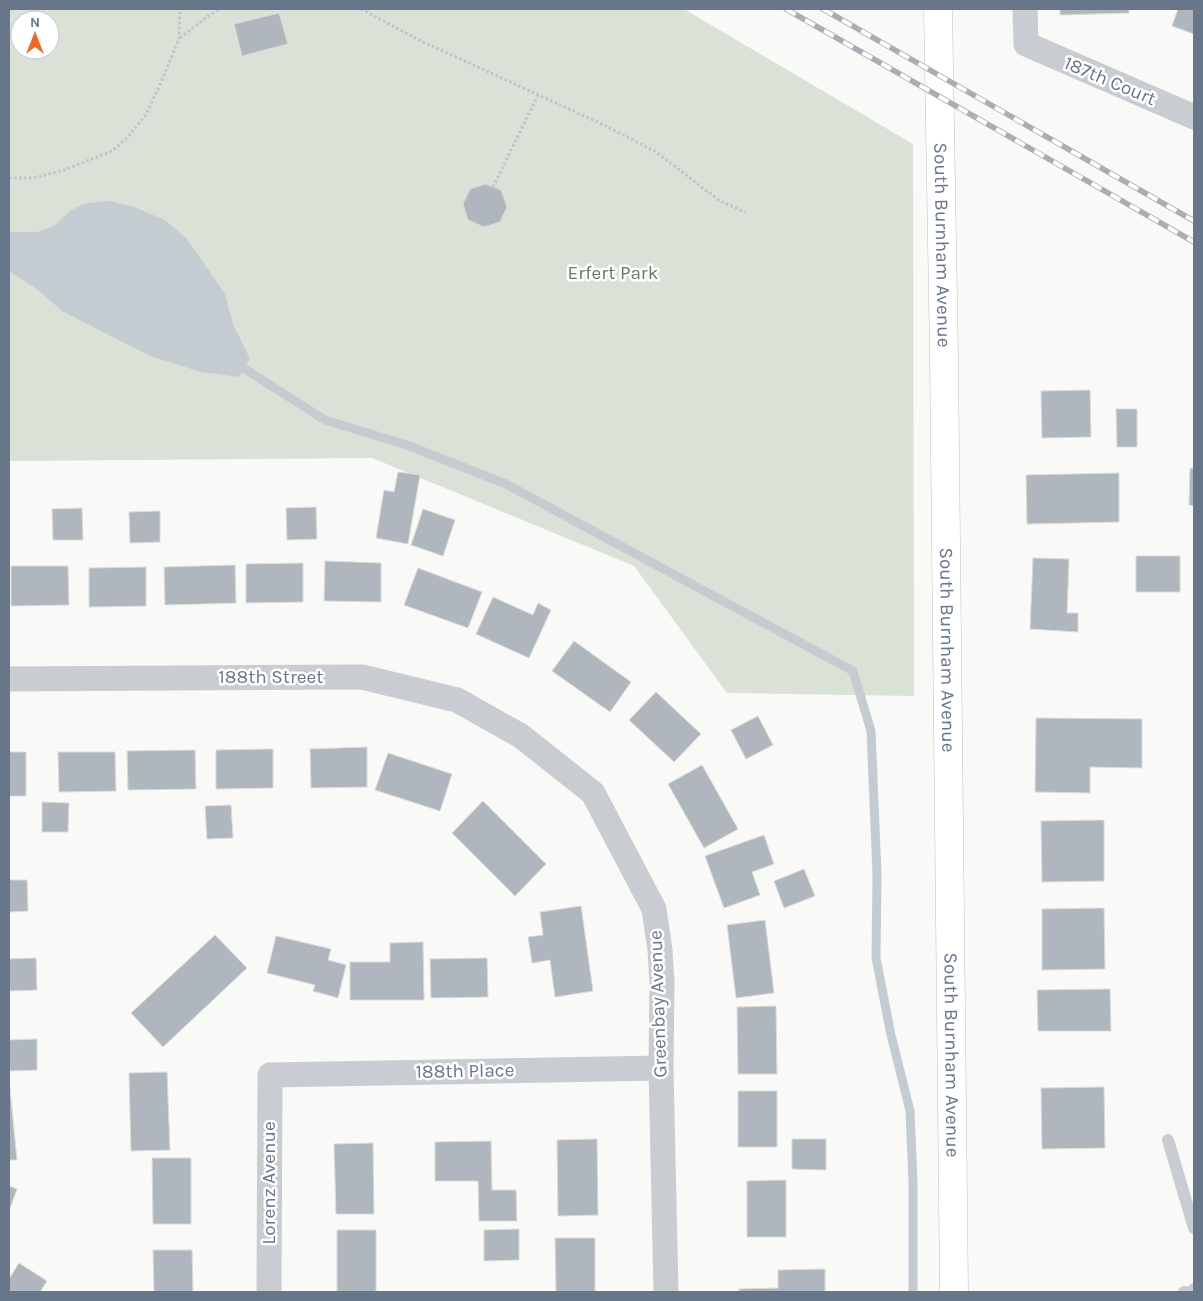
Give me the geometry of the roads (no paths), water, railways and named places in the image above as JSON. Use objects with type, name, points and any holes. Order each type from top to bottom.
[{"type":"main road","name":"South Burnham Avenue","points":[[938,9],[944,357],[954,1292]]},
{"type":"street","name":"187th Court","points":[[1025,9],[1026,44],[1194,117]]},
{"type":"street","name":"188th Street","points":[[9,679],[362,677],[457,700],[521,736]]},
{"type":"street","name":"Greenbay Avenue","points":[[521,736],[594,794],[654,909],[662,982],[661,1068],[666,1292]]},
{"type":"street","name":"188th Place","points":[[270,1075],[661,1068]]},
{"type":"street","name":"Lorenz Avenue","points":[[269,1292],[270,1075]]},
{"type":"lane","points":[[1168,1140],[1194,1228]]},
{"type":"lane","points":[[1184,1292],[1192,1292],[1194,1289]]},
{"type":"waterway","points":[[234,362],[325,420],[407,445],[506,484],[853,671],[871,731],[877,874],[876,958],[891,1035],[910,1111],[913,1182],[913,1292]]},
{"type":"railway","points":[[786,9],[1194,242]]},
{"type":"railway","points":[[823,9],[1194,221]]},
{"type":"park label","name":"Erfert Park","points":[[613,273]]}]
